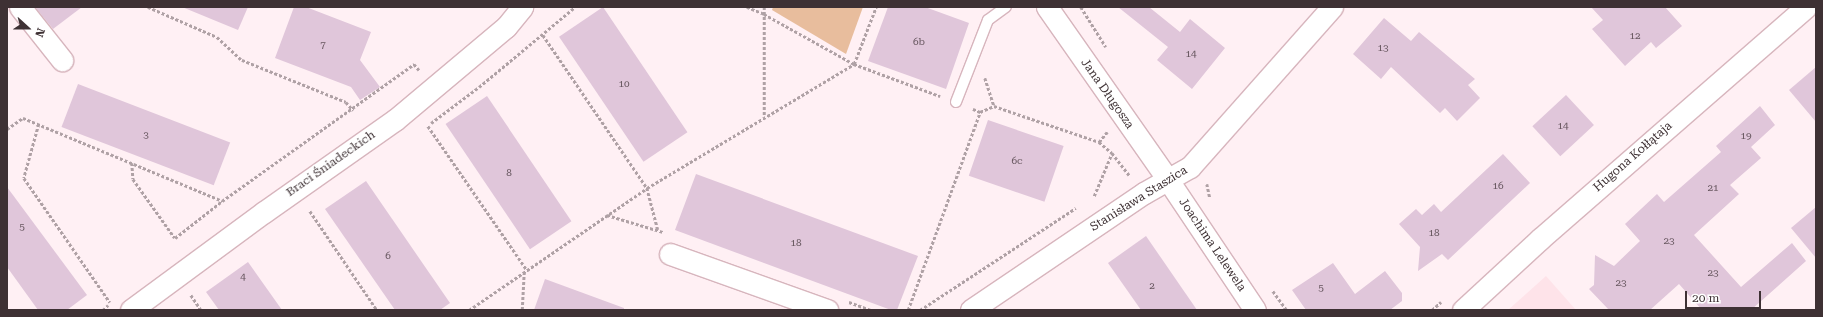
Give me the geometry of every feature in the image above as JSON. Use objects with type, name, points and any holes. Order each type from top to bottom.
[{"type":"street","points":[[20,7],[62,60]]},
{"type":"street","name":"Braci Śniadeckich","points":[[131,310],[264,212],[395,120],[506,27],[522,7]]},
{"type":"street","name":"Jana Długosza","points":[[1047,7],[1168,180]]},
{"type":"street","name":"Stanisława Staszica","points":[[971,310],[1144,194],[1190,167],[1332,7]]},
{"type":"street","name":"Hugona Kołłątaja","points":[[1463,310],[1540,239],[1806,7]]},
{"type":"street","name":"Joachima Lelewela","points":[[1168,180],[1255,310]]},
{"type":"street","points":[[670,254],[827,310]]},
{"type":"lane","points":[[956,102],[988,20],[1006,7]]},
{"type":"path","points":[[148,7],[217,37],[242,60],[346,102],[353,110]]},
{"type":"path","points":[[764,7],[764,116]]},
{"type":"path","points":[[469,310],[647,188],[764,116],[854,64],[876,7]]},
{"type":"path","points":[[543,35],[647,188],[658,230]]},
{"type":"path","points":[[132,163],[133,179],[175,238],[222,201],[353,110],[414,64],[434,88]]},
{"type":"path","points":[[908,310],[980,112]]},
{"type":"path","points":[[7,129],[23,118],[222,201]]},
{"type":"path","points":[[39,124],[24,178],[111,303]]},
{"type":"path","points":[[428,126],[525,271],[522,310]]},
{"type":"path","points":[[1089,200],[1095,196],[1112,153]]},
{"type":"path","points":[[1211,202],[1207,184],[1212,178]]},
{"type":"path","points":[[920,310],[1082,204]]},
{"type":"path","points":[[310,211],[378,310]]},
{"type":"path","points":[[1268,284],[1287,310]]},
{"type":"path","points":[[190,295],[201,310]]},
{"type":"shaded area","points":[[773,7],[863,7],[846,54],[772,10]]},
{"type":"shaded area","points":[[1546,276],[1576,310],[1508,310]]},
{"type":"building","points":[[35,7],[82,7],[53,29]]},
{"type":"building","points":[[182,7],[248,7],[238,30]]},
{"type":"building","points":[[294,7],[306,7],[371,32],[360,60],[380,87],[360,100],[351,87],[275,58]]},
{"type":"building","points":[[603,7],[687,132],[643,162],[559,37]]},
{"type":"building","points":[[888,7],[925,7],[969,23],[946,89],[868,61]]},
{"type":"building","points":[[1118,7],[1149,7],[1180,32],[1190,19],[1225,48],[1192,89],[1157,60],[1168,47]]},
{"type":"building","points":[[1591,7],[1665,7],[1682,26],[1656,48],[1651,42],[1625,66],[1592,29],[1603,20]]},
{"type":"building","points":[[1384,18],[1411,41],[1419,32],[1475,79],[1468,85],[1480,98],[1457,121],[1445,108],[1440,113],[1391,67],[1381,79],[1353,54]]},
{"type":"building","points":[[1816,67],[1816,122],[1789,90]]},
{"type":"building","points":[[78,84],[230,142],[214,185],[62,127]]},
{"type":"building","points":[[1566,95],[1594,125],[1560,156],[1532,126]]},
{"type":"building","points":[[487,96],[571,221],[530,249],[446,124]]},
{"type":"building","points":[[1760,106],[1775,125],[1751,147],[1761,158],[1730,185],[1739,194],[1694,235],[1741,287],[1792,243],[1806,261],[1751,310],[1702,310],[1679,284],[1650,310],[1609,310],[1589,289],[1594,285],[1595,255],[1614,266],[1640,241],[1625,224],[1657,194],[1664,202],[1721,152],[1716,146]]},
{"type":"building","points":[[988,120],[1064,146],[1044,202],[969,176]]},
{"type":"building","points":[[1503,154],[1530,183],[1448,260],[1442,254],[1418,271],[1420,247],[1399,224],[1416,209],[1422,215],[1434,204],[1441,212]]},
{"type":"building","points":[[696,174],[918,256],[897,310],[891,310],[675,230]]},
{"type":"building","points":[[366,181],[450,303],[440,310],[395,310],[325,209]]},
{"type":"building","points":[[7,187],[87,295],[67,310],[38,310],[7,267]]},
{"type":"building","points":[[1816,207],[1816,258],[1791,228]]},
{"type":"building","points":[[1146,236],[1197,310],[1141,310],[1108,263]]},
{"type":"building","points":[[248,262],[282,310],[219,310],[206,292]]},
{"type":"building","points":[[1333,263],[1355,294],[1385,271],[1402,293],[1402,301],[1390,310],[1306,310],[1292,290]]},
{"type":"building","points":[[545,279],[624,308],[624,310],[534,310]]}]
